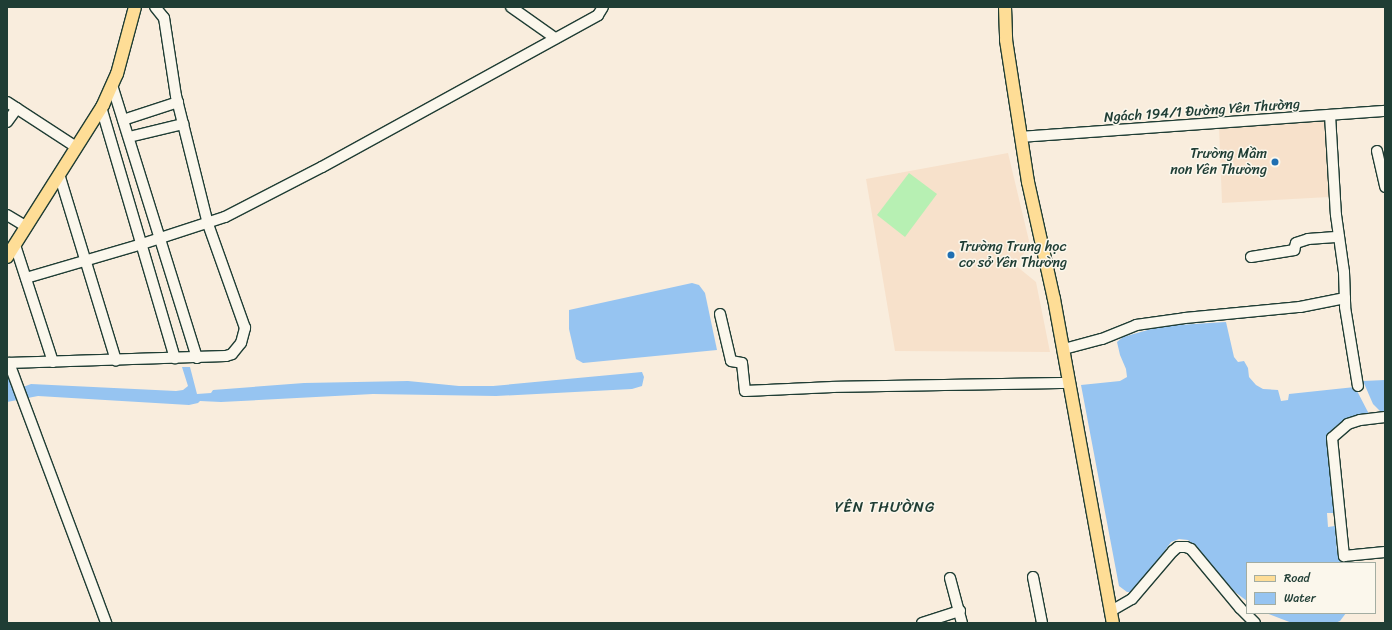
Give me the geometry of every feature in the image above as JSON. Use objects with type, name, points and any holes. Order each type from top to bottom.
[{"type":"main road","points":[[7,257],[102,107],[118,74],[135,7]]},
{"type":"main road","points":[[1005,7],[1006,40],[1028,182],[1064,349],[1103,578],[1112,617]]},
{"type":"street","points":[[106,623],[8,363],[226,356],[232,354],[241,343],[245,328],[208,224],[178,102],[164,18],[155,7]]},
{"type":"street","points":[[511,7],[555,38]]},
{"type":"street","points":[[26,278],[208,224],[225,217],[322,167],[598,15],[603,7]]},
{"type":"street","points":[[112,85],[161,238],[197,358]]},
{"type":"street","points":[[7,102],[76,147]]},
{"type":"street","points":[[123,120],[178,102]]},
{"type":"street","points":[[102,107],[175,358]]},
{"type":"street","points":[[7,122],[17,108]]},
{"type":"street","name":"Ngách 194/1 Đường Yên Thường","points":[[1021,137],[1385,111]]},
{"type":"street","points":[[1330,115],[1335,208],[1344,272],[1345,298],[1358,386]]},
{"type":"street","points":[[129,137],[183,124]]},
{"type":"street","points":[[1377,151],[1385,187]]},
{"type":"street","points":[[59,174],[116,360]]},
{"type":"street","points":[[7,215],[27,227]]},
{"type":"street","points":[[1251,257],[1294,250],[1296,243],[1308,239],[1339,237]]},
{"type":"street","points":[[15,245],[53,362]]},
{"type":"street","points":[[1064,349],[1102,339],[1136,325],[1185,318],[1300,307],[1345,298]]},
{"type":"street","points":[[720,314],[731,361],[742,363],[744,391],[833,387],[1070,383]]},
{"type":"street","points":[[1385,417],[1360,420],[1348,424],[1332,438],[1344,556],[1385,552]]},
{"type":"street","points":[[1112,617],[1132,599],[1173,551],[1178,547],[1186,547],[1191,549],[1240,608],[1255,623]]},
{"type":"street","points":[[1033,577],[1042,623]]},
{"type":"street","points":[[950,578],[962,623]]},
{"type":"street","points":[[922,623],[960,611]]},
{"type":"shaded area","name":"Trường Mầm non Yên Thường","points":[[1328,120],[1329,197],[1222,203],[1219,126]]},
{"type":"shaded area","name":"Trường Trung học cơ sở Yên Thường","points":[[1008,153],[1030,245],[1015,265],[1036,282],[1050,352],[895,351],[866,179]]},
{"type":"green space","points":[[909,173],[937,194],[905,237],[877,215]]},
{"type":"water","points":[[692,283],[699,285],[705,293],[717,350],[583,363],[576,359],[569,329],[569,310]]},
{"type":"water","points":[[1226,322],[1234,357],[1238,362],[1244,361],[1248,368],[1249,377],[1256,385],[1263,389],[1278,390],[1281,401],[1288,400],[1289,394],[1355,387],[1369,414],[1348,419],[1335,427],[1330,436],[1334,513],[1327,513],[1328,527],[1335,526],[1337,552],[1343,562],[1246,562],[1246,600],[1235,592],[1195,546],[1188,540],[1179,539],[1171,542],[1148,577],[1133,592],[1127,592],[1119,586],[1081,385],[1120,381],[1127,377],[1126,369],[1120,355],[1117,342],[1123,337],[1162,326]]},
{"type":"water","points":[[182,367],[190,367],[197,394],[211,393],[213,390],[304,383],[408,381],[459,386],[493,386],[642,372],[644,377],[642,386],[632,389],[496,396],[373,394],[221,402],[200,401],[189,405],[38,396],[7,402],[7,372],[23,387],[31,384],[176,391],[183,390],[188,386]]},
{"type":"water","points":[[1385,380],[1385,412],[1381,412],[1373,404],[1363,381]]},
{"type":"water","points":[[1269,614],[1345,614],[1340,621],[1335,623],[1292,623]]},
{"type":"place","name":"Trường Mầm non Yên Thường","points":[[1275,162]]},
{"type":"place","name":"Trường Trung học cơ sở Yên Thường","points":[[951,255]]},
{"type":"district","name":"YÊN THƯỜNG","points":[[885,508]]}]
